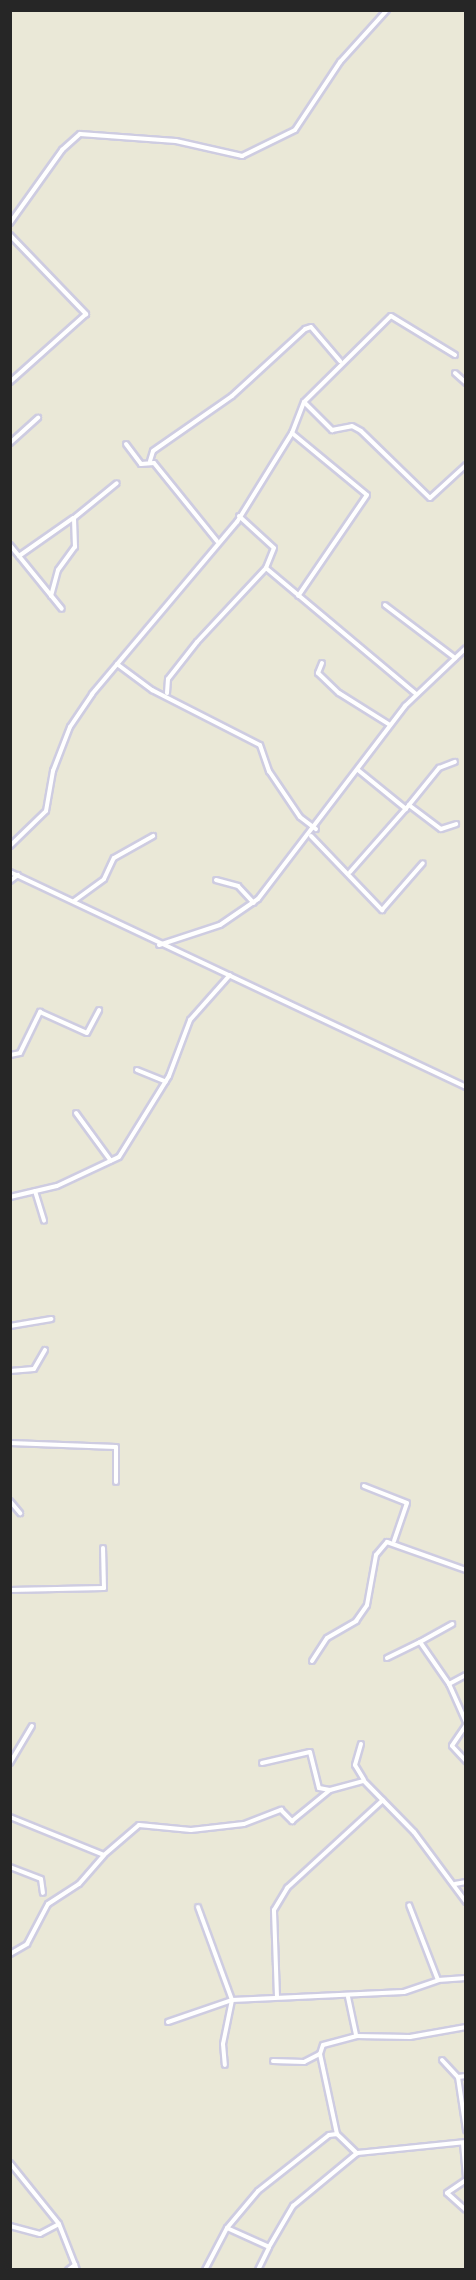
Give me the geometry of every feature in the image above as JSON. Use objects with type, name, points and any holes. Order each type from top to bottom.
[{"type":"street","points":[[10,223],[17,207],[80,134],[176,141],[242,156],[295,130],[340,62],[387,10]]},
{"type":"street","points":[[10,235],[86,315],[10,381]]},
{"type":"street","points":[[10,846],[46,811],[52,771],[70,727],[117,664],[239,516],[292,433],[304,402],[321,391],[340,361],[396,315],[430,345],[455,355]]},
{"type":"street","points":[[126,444],[141,465],[150,460],[153,451],[232,396],[305,329],[311,327],[340,361]]},
{"type":"street","points":[[455,373],[465,383]]},
{"type":"street","points":[[304,402],[332,430],[352,426],[362,431],[430,498],[465,465]]},
{"type":"street","points":[[10,443],[38,418]]},
{"type":"street","points":[[292,433],[367,495],[298,596]]},
{"type":"street","points":[[150,460],[217,541]]},
{"type":"street","points":[[19,556],[74,518],[117,483]]},
{"type":"street","points":[[167,693],[168,679],[185,657],[266,568],[274,548],[239,516]]},
{"type":"street","points":[[51,596],[58,570],[75,547],[74,518]]},
{"type":"street","points":[[10,545],[62,609]]},
{"type":"street","points":[[266,568],[416,694]]},
{"type":"street","points":[[385,605],[455,658]]},
{"type":"street","points":[[158,945],[202,933],[254,903],[311,836],[390,725],[416,694],[464,651]]},
{"type":"street","points":[[322,663],[318,673],[339,693],[390,725]]},
{"type":"street","points":[[117,664],[152,690],[167,693],[260,745],[268,771],[300,817],[316,829]]},
{"type":"street","points":[[350,872],[408,807],[439,768],[455,762]]},
{"type":"street","points":[[358,770],[441,829],[456,824]]},
{"type":"street","points":[[74,901],[104,879],[114,858],[153,836]]},
{"type":"street","points":[[311,836],[350,872],[382,910],[423,863]]},
{"type":"street","points":[[10,872],[74,901],[158,945],[230,975],[465,1088]]},
{"type":"street","points":[[10,881],[18,875]]},
{"type":"street","points":[[216,880],[238,886],[254,903]]},
{"type":"street","points":[[10,1197],[35,1191],[111,1161],[166,1082],[190,1020],[230,975]]},
{"type":"street","points":[[10,1055],[20,1053],[40,1012],[87,1033],[99,1010]]},
{"type":"street","points":[[137,1070],[166,1082]]},
{"type":"street","points":[[76,1113],[111,1161]]},
{"type":"street","points":[[35,1191],[44,1221]]},
{"type":"street","points":[[10,1326],[51,1319]]},
{"type":"street","points":[[10,1371],[34,1369],[45,1350]]},
{"type":"street","points":[[10,1448],[11,1443],[116,1447],[116,1482]]},
{"type":"street","points":[[312,1661],[327,1638],[356,1621],[367,1605],[376,1555],[394,1541],[407,1503],[364,1486]]},
{"type":"street","points":[[10,1502],[20,1513]]},
{"type":"street","points":[[394,1541],[465,1570]]},
{"type":"street","points":[[10,1590],[104,1588],[103,1548]]},
{"type":"street","points":[[387,1658],[452,1624]]},
{"type":"street","points":[[420,1642],[449,1684],[465,1724],[452,1746],[465,1761]]},
{"type":"street","points":[[449,1684],[465,1675]]},
{"type":"street","points":[[10,1763],[32,1726]]},
{"type":"street","points":[[361,1744],[355,1765],[364,1781],[455,1884],[465,1902]]},
{"type":"street","points":[[262,1763],[310,1752],[319,1788],[330,1790]]},
{"type":"street","points":[[10,1954],[27,1944],[48,1904],[79,1884],[104,1856],[139,1825],[191,1830],[243,1824],[281,1810],[292,1821],[330,1790],[364,1781]]},
{"type":"street","points":[[277,1997],[274,1910],[286,1888],[383,1800]]},
{"type":"street","points":[[10,1816],[104,1856]]},
{"type":"street","points":[[10,1867],[41,1879],[43,1893]]},
{"type":"street","points":[[455,1884],[465,1882]]},
{"type":"street","points":[[409,1905],[438,1980]]},
{"type":"street","points":[[198,1907],[232,2000],[223,2044],[225,2065]]},
{"type":"street","points":[[168,2022],[232,2000],[404,1992],[438,1980],[465,1978]]},
{"type":"street","points":[[348,1996],[356,2036]]},
{"type":"street","points":[[357,2153],[337,2134],[321,2054],[323,2044],[356,2036],[410,2037],[465,2027]]},
{"type":"street","points":[[273,2061],[304,2062],[321,2054]]},
{"type":"street","points":[[442,2060],[458,2078],[465,2130]]},
{"type":"street","points":[[458,2078],[465,2076]]},
{"type":"street","points":[[205,2270],[227,2228],[258,2191],[337,2134]]},
{"type":"street","points":[[258,2270],[293,2206],[357,2153],[464,2143],[465,2179],[447,2193],[465,2210]]},
{"type":"street","points":[[10,2163],[59,2224],[76,2267],[68,2270]]},
{"type":"street","points":[[10,2226],[40,2234],[59,2224]]},
{"type":"street","points":[[227,2228],[269,2247]]}]
